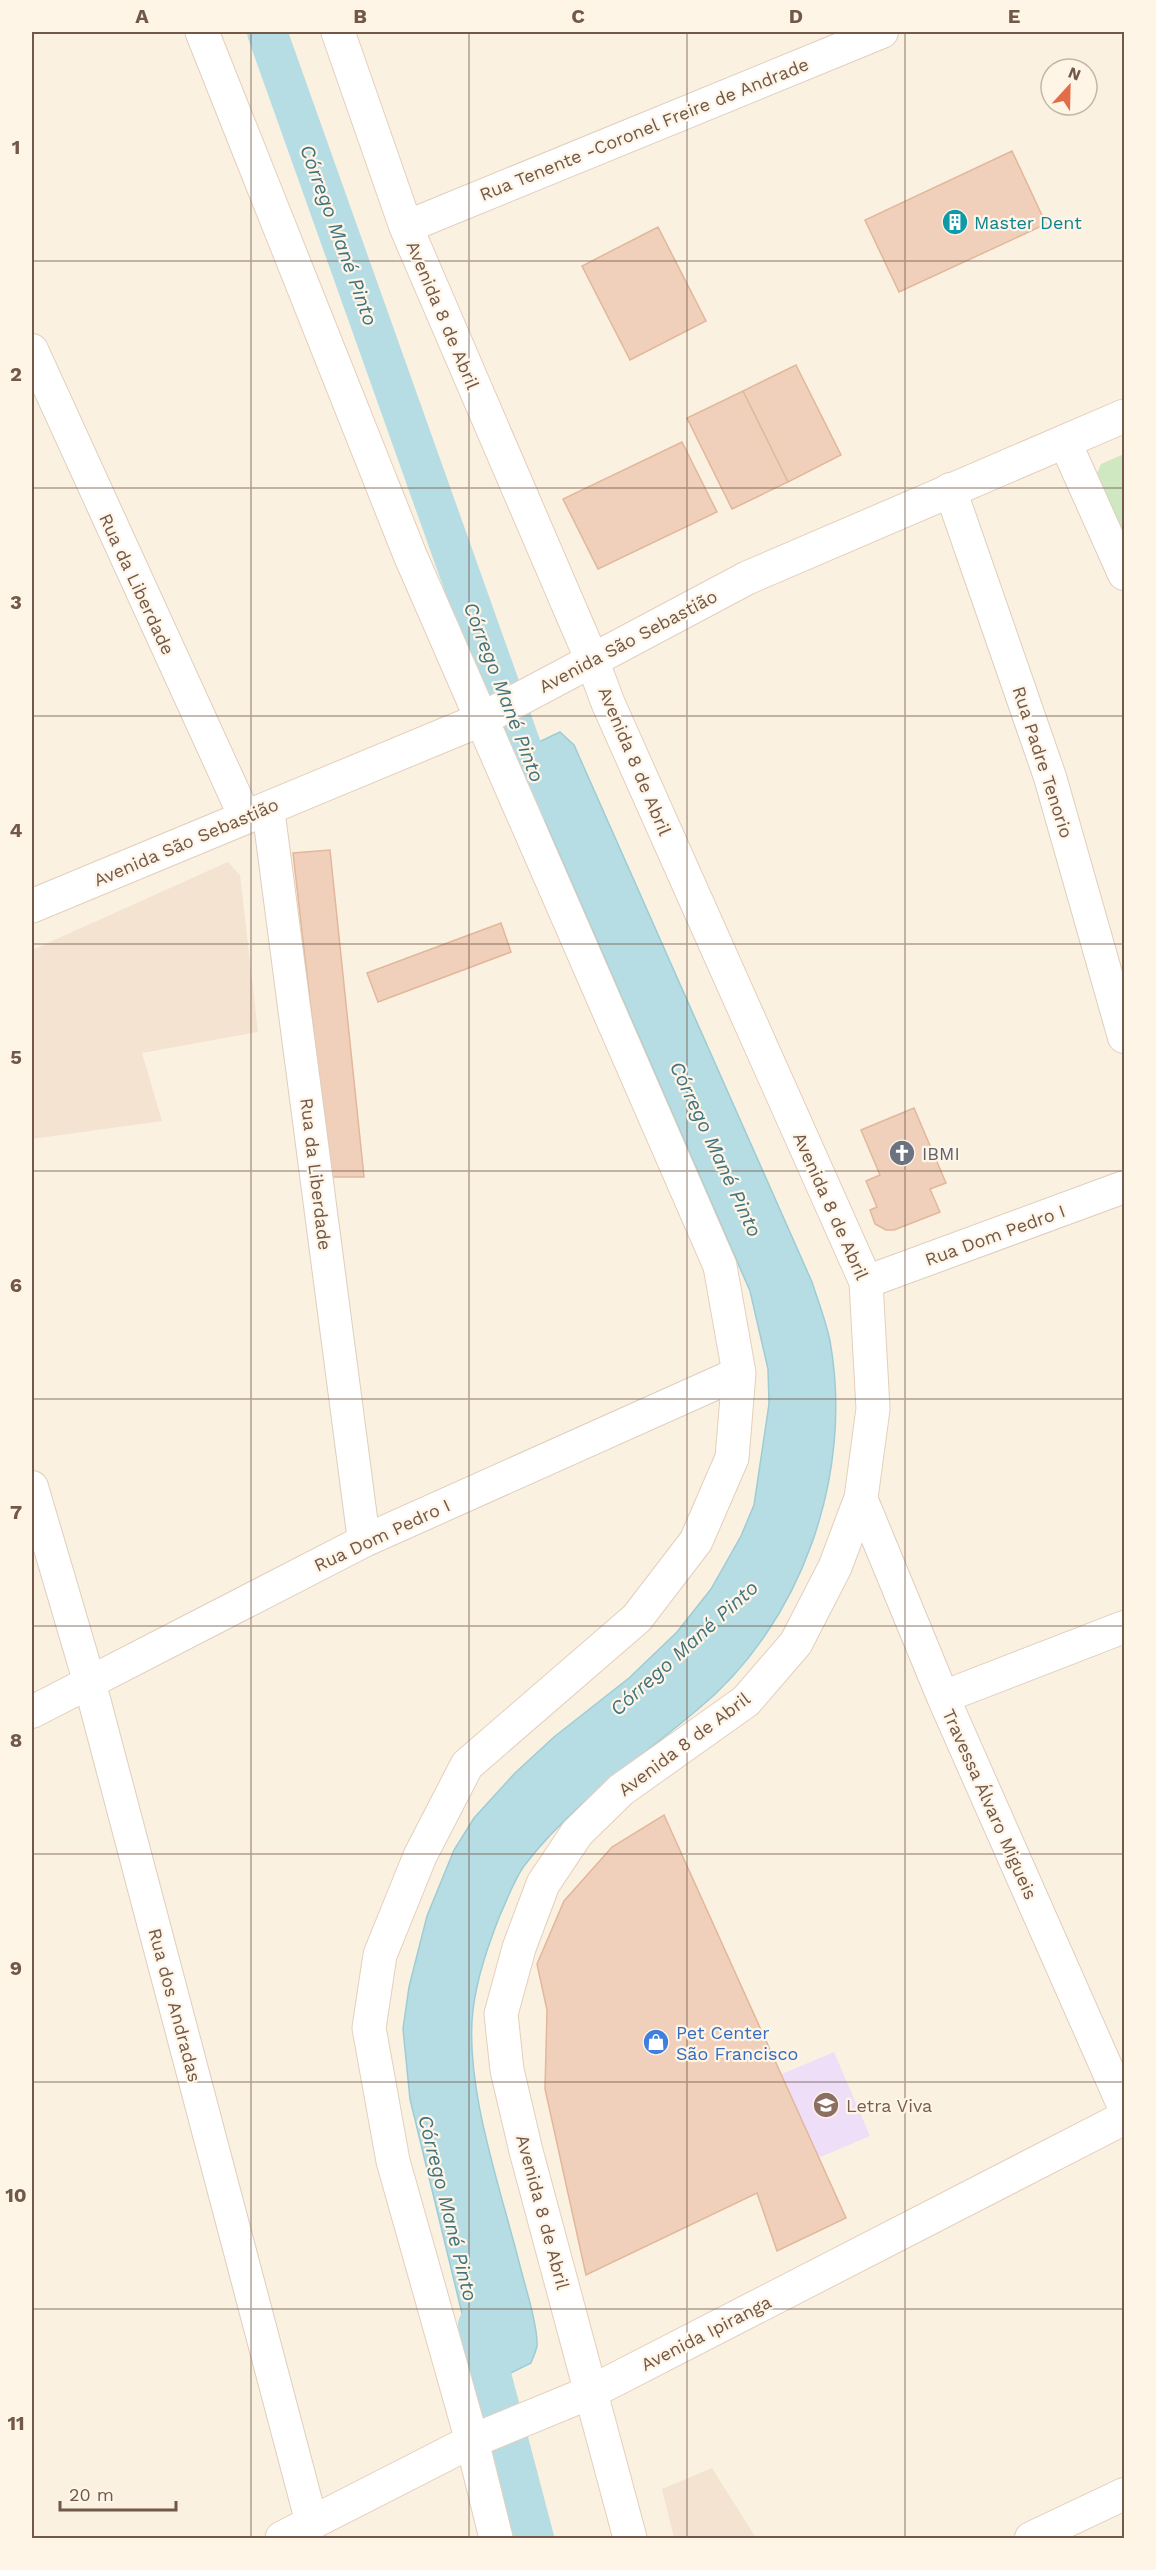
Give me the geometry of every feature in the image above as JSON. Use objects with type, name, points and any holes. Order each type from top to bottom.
[{"type":"main road","points":[[202,32],[410,555],[487,716],[720,1266],[739,1373],[732,1458],[696,1541],[637,1618],[467,1765],[420,1856],[380,1954],[369,2028],[393,2162],[476,2440],[496,2538]]},
{"type":"main road","name":"Avenida 8 de Abril","points":[[338,32],[406,227],[585,664],[608,704],[866,1282],[873,1409],[861,1498],[835,1567],[796,1643],[746,1701],[621,1790],[577,1833],[543,1884],[519,1948],[501,2014],[507,2070],[584,2394],[630,2538]]},
{"type":"main road","name":"Avenida São Sebastião","points":[[32,906],[487,716],[747,578],[950,489],[1125,416]]},
{"type":"main road","name":"Avenida Ipiranga","points":[[282,2538],[476,2440],[584,2394],[1125,2118]]},
{"type":"street","name":"Rua Tenente -Coronel Freire de Andrade","points":[[406,227],[882,32]]},
{"type":"street","name":"Rua da Liberdade","points":[[32,350],[256,813],[364,1541]]},
{"type":"street","points":[[1065,442],[1125,574]]},
{"type":"street","name":"Rua Padre Tenorio","points":[[950,489],[1050,777],[1125,1037]]},
{"type":"street","name":"Rua Dom Pedro I","points":[[866,1282],[1125,1187]]},
{"type":"street","name":"Rua Dom Pedro I","points":[[32,1712],[364,1541],[739,1373]]},
{"type":"street","name":"Rua dos Andradas","points":[[32,1487],[90,1684],[312,2524]]},
{"type":"street","name":"Travessa Álvaro Migueis","points":[[861,1498],[943,1697],[1125,2107]]},
{"type":"street","points":[[943,1697],[1125,1627]]},
{"type":"street","points":[[1032,2538],[1125,2494]]},
{"type":"shaded area","points":[[228,862],[240,875],[258,1032],[142,1053],[162,1121],[32,1139],[32,950]]},
{"type":"shaded area","name":"Letra Viva","points":[[834,2052],[870,2136],[818,2158],[782,2074]]},
{"type":"shaded area","points":[[712,2468],[756,2538],[674,2538],[662,2489]]},
{"type":"green space","points":[[1124,454],[1124,541],[1093,483],[1101,464]]},
{"type":"water","points":[[560,732],[574,745],[812,1282],[830,1341],[835,1392],[834,1443],[826,1494],[812,1543],[792,1591],[765,1635],[734,1675],[697,1710],[584,1803],[543,1844],[517,1877],[491,1938],[480,1974],[473,2010],[474,2070],[485,2136],[537,2337],[537,2346],[531,2363],[499,2379],[483,2378],[475,2367],[410,2099],[403,2029],[409,1987],[427,1916],[454,1850],[474,1818],[515,1773],[554,1737],[629,1678],[677,1632],[711,1589],[741,1536],[754,1505],[769,1404],[768,1369],[750,1291],[516,755]]},
{"type":"building","name":"Master Dent","points":[[1012,151],[1046,224],[899,292],[865,220]]},
{"type":"building","points":[[658,227],[706,321],[630,360],[582,266]]},
{"type":"building","points":[[796,365],[841,455],[788,482],[743,391]]},
{"type":"building","points":[[743,391],[788,482],[732,509],[687,418]]},
{"type":"building","points":[[682,442],[717,512],[598,569],[563,499]]},
{"type":"building","points":[[330,850],[364,1177],[330,1177],[293,853]]},
{"type":"building","points":[[501,923],[511,952],[378,1002],[367,973]]},
{"type":"building","name":"IBMI","points":[[914,1108],[946,1183],[930,1189],[940,1212],[894,1230],[886,1230],[875,1224],[870,1210],[877,1207],[866,1181],[880,1175],[861,1130]]},
{"type":"building","name":"Pet Center São Francisco","points":[[664,1815],[846,2218],[777,2251],[757,2193],[586,2275],[545,2089],[547,2010],[537,1964],[564,1901],[612,1847]]},
{"type":"waterway","name":"Córrego Mané Pinto","points":[[267,32],[521,746],[547,800]]},
{"type":"waterway","name":"Córrego Mané Pinto","points":[[478,2325],[534,2538]]},
{"type":"place","name":"Master Dent","points":[[955,222]]},
{"type":"place","name":"IBMI","points":[[902,1153]]},
{"type":"place","name":"Pet Center São Francisco","points":[[656,2042]]},
{"type":"place","name":"Letra Viva","points":[[826,2105]]}]
